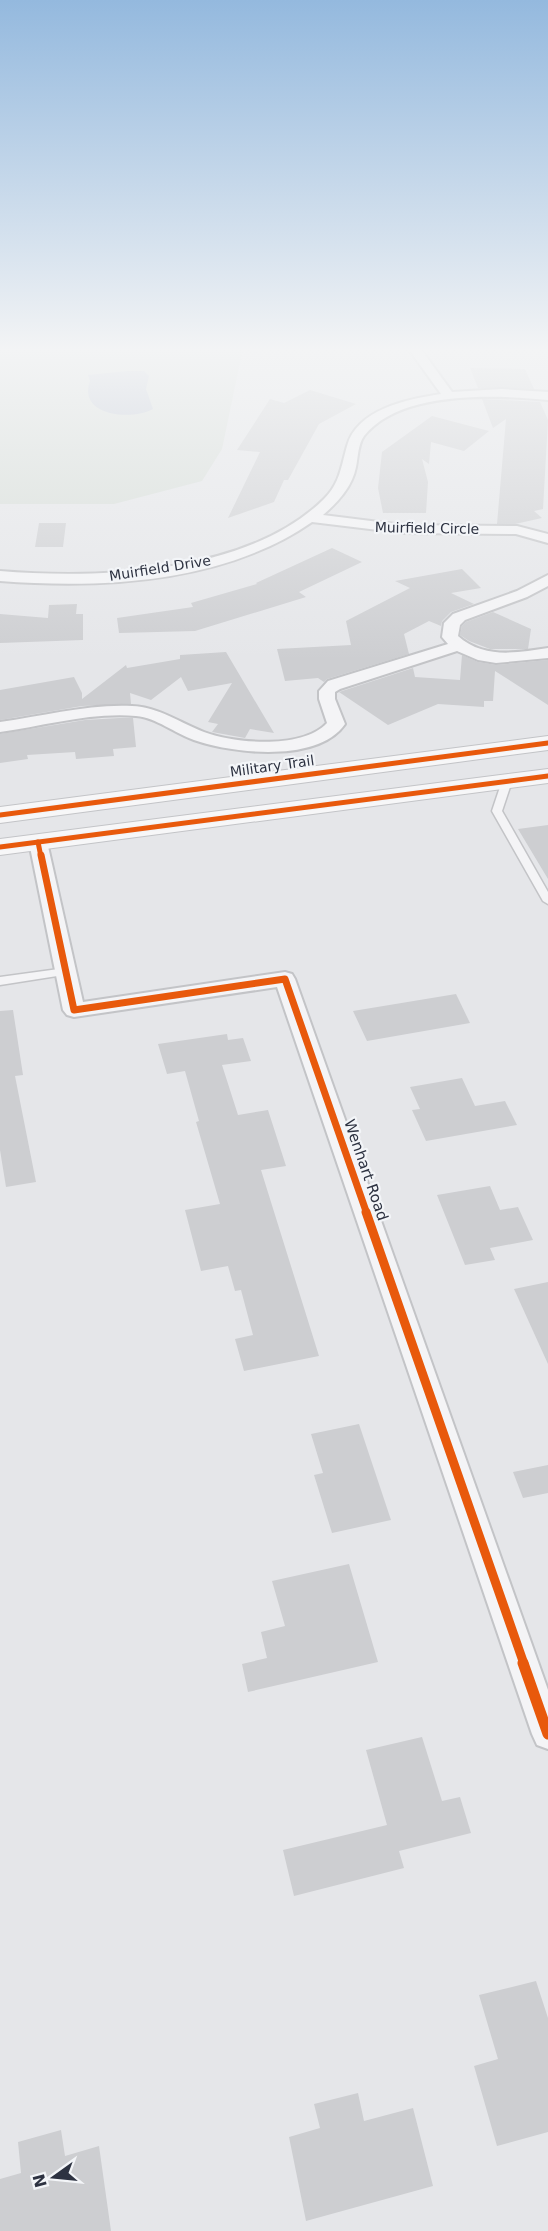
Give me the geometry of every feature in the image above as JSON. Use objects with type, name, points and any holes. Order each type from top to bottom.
[{"type":"main road","name":"Military Trail","points":[[4,818],[548,743]]},
{"type":"main road","points":[[38,842],[47,832],[74,820],[321,787],[355,769]]},
{"type":"main road","points":[[0,847],[548,776]]},
{"type":"street","name":"Muirfield Drive","points":[[0,576],[48,579],[98,578],[177,568],[237,553],[268,542],[311,518],[342,487],[349,471],[352,452]]},
{"type":"street","name":"Muirfield Circle","points":[[311,518],[376,527],[430,530],[504,529],[546,536]]},
{"type":"street","points":[[548,580],[522,594],[459,617],[452,623],[450,637],[458,646],[482,656],[497,658],[548,653]]},
{"type":"street","points":[[0,727],[104,712],[136,711],[165,718],[200,736],[231,744],[270,746],[306,742],[331,732],[336,724],[327,699],[327,691],[334,685],[458,646]]},
{"type":"street","name":"Wenhart Road","points":[[38,842],[74,1010],[285,979],[548,1734]]},
{"type":"lane","points":[[507,781],[497,811],[548,901]]},
{"type":"lane","points":[[0,981],[66,972]]},
{"type":"shaded area","points":[[0,452],[220,452],[202,481],[114,504],[0,504]]},
{"type":"building","points":[[260,452],[303,452],[288,480],[284,480],[274,502],[228,518]]},
{"type":"building","points":[[382,452],[430,452],[429,464],[422,459],[428,482],[426,513],[383,513],[378,488]]},
{"type":"building","points":[[503,452],[546,452],[543,509],[534,511],[542,518],[515,524],[497,524]]},
{"type":"building","points":[[39,523],[66,523],[63,547],[35,547]]},
{"type":"building","points":[[332,548],[362,562],[299,592],[306,597],[195,631],[119,633],[117,618],[193,607],[191,603],[257,584]]},
{"type":"building","points":[[462,569],[481,588],[451,593],[474,604],[451,612],[442,621],[441,626],[429,621],[404,634],[409,654],[327,679],[324,682],[318,678],[285,681],[277,649],[351,645],[346,621],[410,588],[395,581]]},
{"type":"building","points":[[77,604],[76,614],[83,614],[83,640],[0,643],[0,614],[48,618],[49,605]]},
{"type":"building","points":[[493,612],[531,629],[528,649],[490,649],[460,635],[462,626],[466,622]]},
{"type":"building","points":[[226,652],[274,733],[250,729],[245,738],[212,732],[218,724],[208,722],[232,683],[188,691],[181,677],[151,700],[130,693],[131,704],[82,706],[0,720],[0,690],[74,677],[82,693],[82,699],[126,665],[127,668],[180,659],[180,655]]},
{"type":"building","points":[[462,655],[478,662],[496,665],[548,660],[548,705],[495,671],[493,701],[484,701],[484,707],[438,704],[388,725],[339,692],[413,668],[415,677],[460,680]]},
{"type":"building","points":[[133,718],[136,747],[113,749],[114,756],[76,759],[75,752],[27,755],[28,759],[0,763],[0,734],[85,720]]},
{"type":"building","points":[[548,825],[548,879],[518,829]]},
{"type":"building","points":[[456,994],[470,1023],[367,1041],[353,1011]]},
{"type":"building","points":[[13,1010],[23,1075],[15,1076],[36,1182],[6,1187],[0,1150],[0,1011]]},
{"type":"building","points":[[227,1034],[228,1040],[243,1038],[251,1061],[222,1065],[238,1115],[268,1110],[286,1166],[261,1170],[319,1356],[244,1371],[235,1339],[253,1335],[241,1290],[235,1291],[228,1266],[201,1271],[185,1210],[220,1204],[196,1122],[199,1121],[185,1071],[167,1074],[158,1044]]},
{"type":"building","points":[[462,1078],[475,1106],[505,1101],[517,1125],[426,1141],[412,1110],[420,1109],[410,1087]]},
{"type":"building","points":[[490,1186],[500,1210],[518,1207],[533,1240],[490,1248],[495,1260],[465,1265],[437,1195]]},
{"type":"building","points":[[548,1282],[548,1364],[514,1289]]},
{"type":"building","points":[[359,1424],[391,1520],[332,1533],[314,1475],[323,1473],[311,1434]]},
{"type":"building","points":[[548,1465],[548,1493],[523,1498],[513,1472]]},
{"type":"building","points":[[349,1564],[378,1662],[248,1692],[242,1664],[267,1658],[261,1632],[285,1626],[272,1581]]},
{"type":"building","points":[[422,1737],[442,1801],[460,1797],[471,1833],[399,1851],[404,1868],[294,1896],[283,1850],[387,1825],[366,1750]]},
{"type":"building","points":[[536,1981],[548,2018],[548,2132],[497,2146],[474,2066],[498,2059],[479,1995]]},
{"type":"building","points":[[358,2093],[364,2121],[413,2108],[433,2186],[306,2221],[289,2137],[320,2128],[314,2104]]},
{"type":"building","points":[[61,2130],[65,2156],[99,2146],[111,2231],[0,2231],[0,2179],[21,2173],[18,2142]]},
{"type":"cycle path","points":[[0,815],[548,743]]},
{"type":"cycle path","points":[[0,847],[548,776]]},
{"type":"cycle path","points":[[38,842],[74,1010],[285,979],[548,1734]]}]
